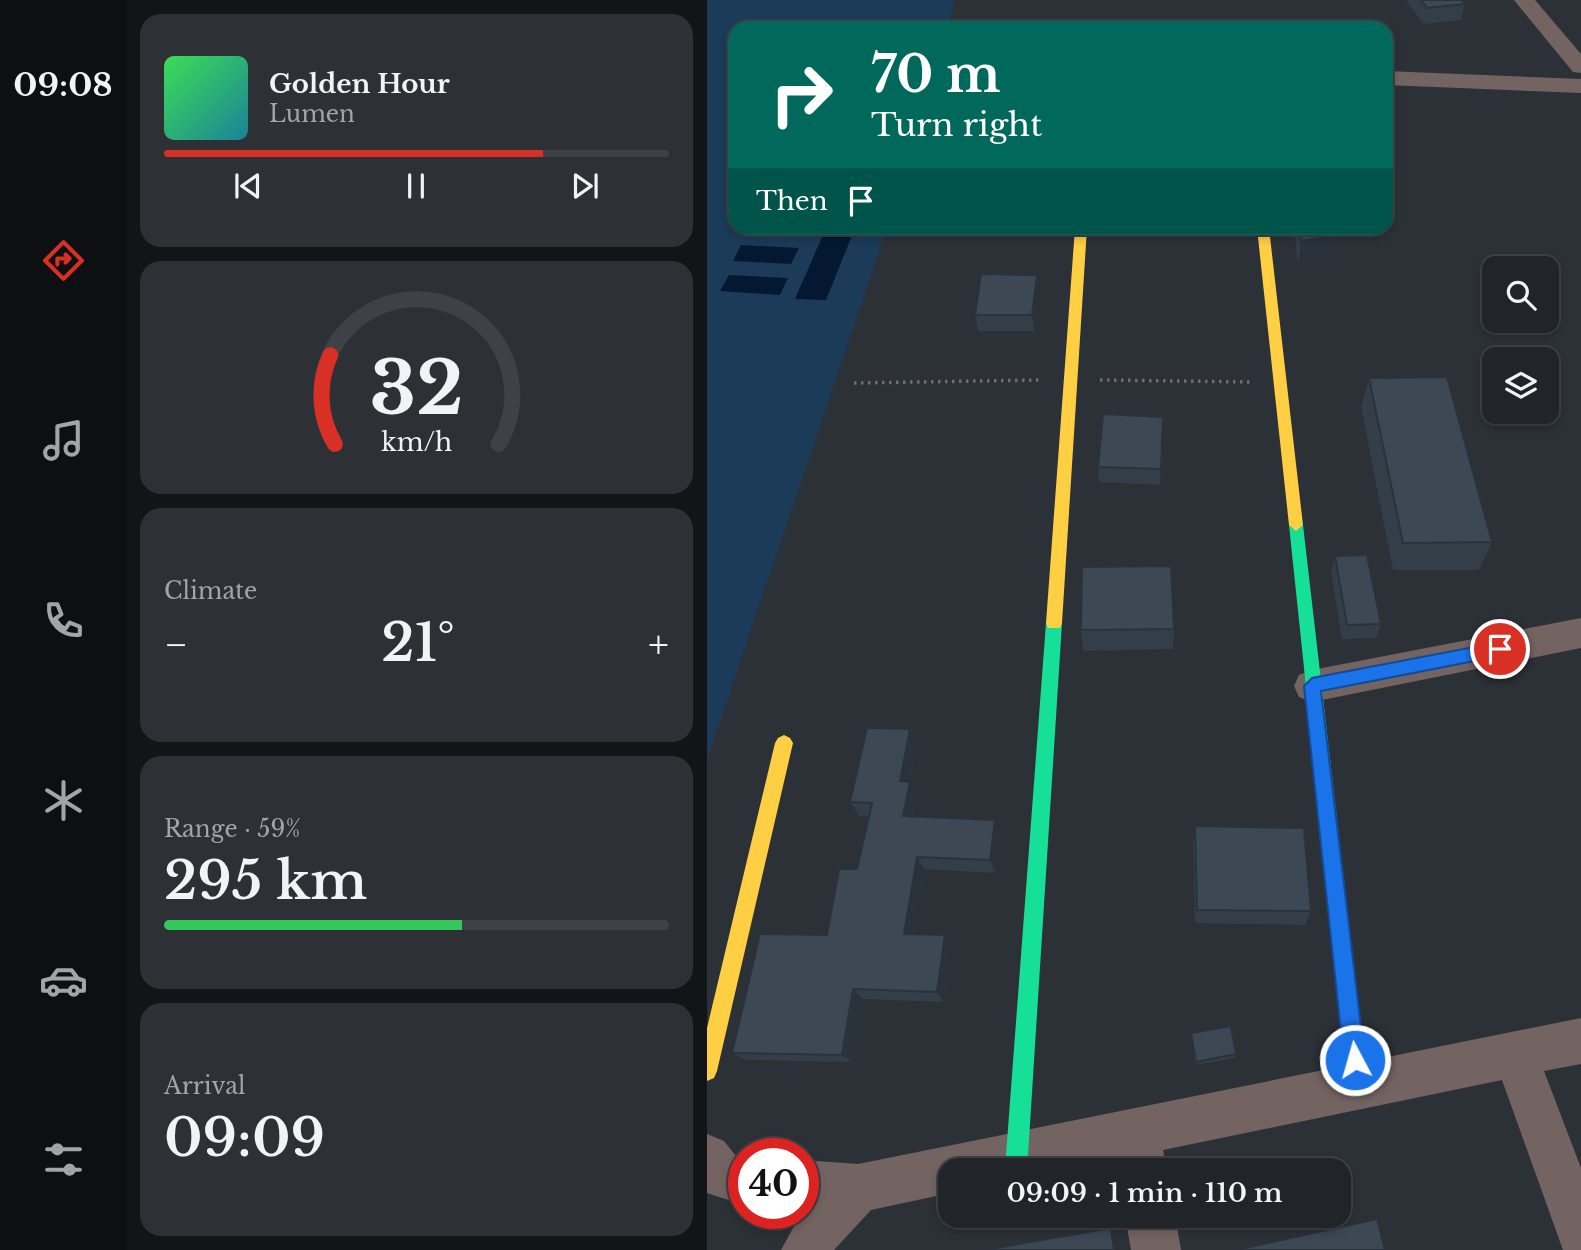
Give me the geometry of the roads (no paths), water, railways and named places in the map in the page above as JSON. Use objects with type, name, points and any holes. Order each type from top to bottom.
[{"type":"street","points":[[1524,0],[1581,67]]},
{"type":"street","points":[[1393,78],[1581,86]]},
{"type":"street","points":[[1017,1155],[1081,235]]},
{"type":"street","points":[[1264,235],[1358,1087]]},
{"type":"street","points":[[1312,686],[1581,633]]},
{"type":"street","points":[[707,1071],[784,744]]},
{"type":"street","points":[[819,1185],[857,1188],[1017,1155],[1140,1151],[1358,1087],[1581,1041]]},
{"type":"street","points":[[1515,1054],[1581,1233]]},
{"type":"street","points":[[707,1158],[712,1170],[728,1179]]},
{"type":"street","points":[[806,1250],[817,1231],[857,1188]]},
{"type":"street","points":[[1152,1228],[1156,1250]]}]
